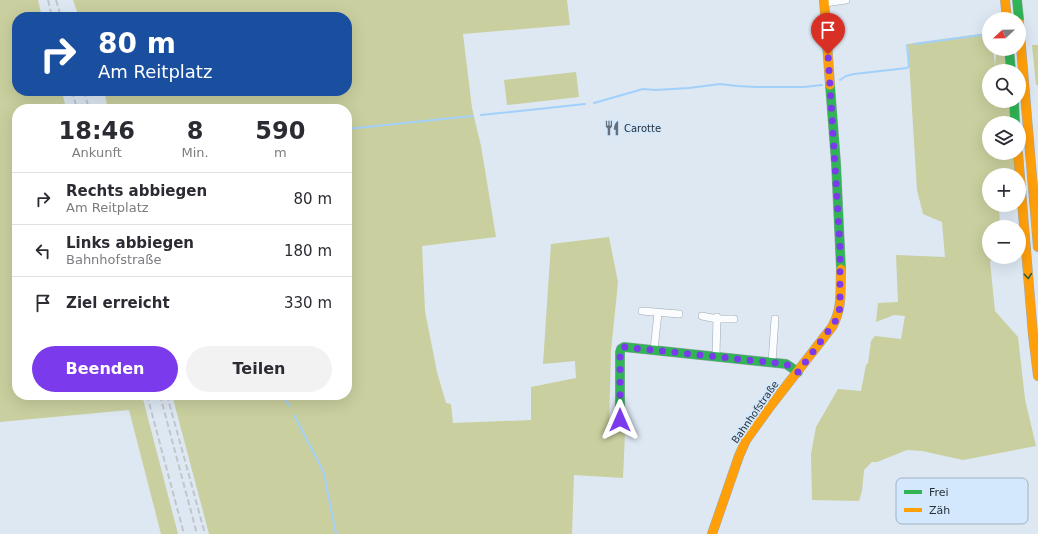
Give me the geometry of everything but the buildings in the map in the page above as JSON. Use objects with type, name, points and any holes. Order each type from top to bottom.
[{"type":"main road","points":[[1005,0],[1006,12]]},
{"type":"main road","points":[[1017,0],[1018,12]]},
{"type":"main road","name":"Bahnhofstraße","points":[[712,534],[746,440],[835,322],[839,313],[841,266],[837,178],[825,1]]},
{"type":"main road","points":[[1022,56],[1038,247]]},
{"type":"main road","points":[[1019,160],[1033,334],[1038,376]]},
{"type":"main road","points":[[623,423],[620,420],[621,349],[627,347],[786,364],[798,372]]},
{"type":"street","points":[[825,1],[846,0]]},
{"type":"street","points":[[642,311],[679,314]]},
{"type":"street","points":[[654,350],[658,313]]},
{"type":"street","points":[[702,316],[734,319]]},
{"type":"street","points":[[716,356],[717,318]]},
{"type":"street","points":[[772,362],[775,319]]},
{"type":"green space","points":[[0,0],[38,0],[41,12],[12,12],[12,96],[63,96],[65,104],[12,104],[12,400],[143,400],[178,534],[161,534],[129,410],[0,422]]},
{"type":"green space","points":[[73,0],[567,0],[570,25],[463,34],[472,108],[481,146],[496,237],[422,246],[425,311],[437,372],[446,403],[451,404],[453,423],[531,420],[531,387],[576,378],[575,361],[543,364],[551,244],[609,237],[618,282],[611,351],[609,424],[625,433],[623,478],[574,475],[572,534],[209,534],[173,400],[352,400],[352,104],[107,104],[105,96],[352,96],[352,12],[77,12]]},
{"type":"green space","points":[[982,34],[982,56],[994,56],[995,64],[982,64],[982,108],[1010,108],[1010,116],[982,116],[982,160],[1015,160],[1015,168],[982,168],[982,212],[999,212],[1000,220],[982,220],[982,264],[990,264],[995,311],[1018,337],[1025,399],[1036,446],[963,460],[922,451],[907,450],[877,462],[872,462],[864,470],[862,491],[859,501],[812,500],[811,454],[816,427],[838,389],[861,391],[866,365],[868,363],[871,341],[875,336],[901,339],[905,316],[894,315],[876,322],[878,303],[898,302],[896,255],[945,257],[942,222],[923,214],[917,190],[908,44]]},
{"type":"green space","points":[[1032,45],[1038,45],[1038,85],[1036,85]]},
{"type":"green space","points":[[996,56],[1005,56],[1005,64],[995,64]]},
{"type":"green space","points":[[576,72],[579,97],[507,105],[504,80]]},
{"type":"waterway","points":[[914,44],[982,35]]},
{"type":"waterway","points":[[840,80],[846,76],[854,74],[907,68],[909,66],[907,45]]},
{"type":"waterway","points":[[594,103],[643,89],[655,90],[689,88],[720,84],[756,87],[804,87],[822,85]]},
{"type":"waterway","points":[[481,115],[585,104]]},
{"type":"waterway","points":[[352,128],[472,116]]},
{"type":"waterway","points":[[286,400],[289,406]]},
{"type":"waterway","points":[[294,415],[324,474],[336,534]]},
{"type":"railway","points":[[48,0],[51,12]]},
{"type":"railway","points":[[56,0],[60,12]]},
{"type":"railway","points":[[73,96],[76,104]]},
{"type":"railway","points":[[85,96],[88,104]]},
{"type":"railway","points":[[148,400],[184,534]]},
{"type":"railway","points":[[161,400],[197,534]]},
{"type":"railway","points":[[168,400],[205,534]]},
{"type":"traffic: fast","points":[[1017,0],[1018,12]]},
{"type":"traffic: fast","points":[[1010,56],[1010,64]]},
{"type":"traffic: fast","points":[[830,85],[836,163],[841,269]]},
{"type":"traffic: fast","points":[[1014,108],[1015,116]]},
{"type":"traffic: fast","points":[[623,423],[620,420],[620,352],[624,347],[786,364],[798,372]]},
{"type":"traffic: slow","points":[[824,0],[830,85]]},
{"type":"traffic: slow","points":[[1005,0],[1006,12]]},
{"type":"traffic: slow","points":[[1022,56],[1038,247]]},
{"type":"traffic: slow","points":[[1019,160],[1033,335],[1038,376]]},
{"type":"traffic: slow","points":[[712,534],[746,440],[836,320],[840,299],[841,269]]},
{"type":"place","name":"Carotte","points":[[612,128]]},
{"type":"route","points":[[620,420],[620,352],[624,347],[786,364],[798,372],[835,322],[840,308],[841,279],[836,163],[828,54]]}]
